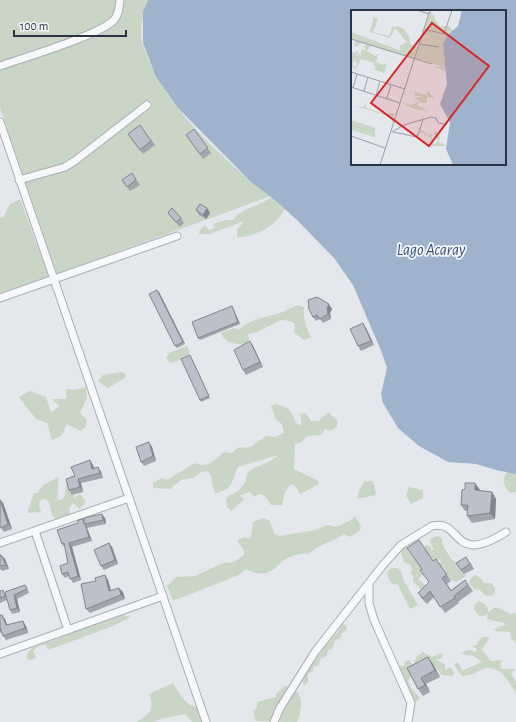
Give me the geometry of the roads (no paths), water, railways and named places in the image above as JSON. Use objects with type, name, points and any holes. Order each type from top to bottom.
[{"type":"street","points":[[0,66],[97,30],[113,21],[119,12],[120,0]]},
{"type":"street","points":[[19,180],[65,167],[147,105]]},
{"type":"street","points":[[0,122],[206,722]]},
{"type":"street","points":[[0,298],[177,236]]},
{"type":"street","points":[[0,543],[129,498]]},
{"type":"street","points":[[274,722],[280,708],[315,652],[401,545],[432,526],[441,525],[465,544],[471,546],[491,541],[506,532]]},
{"type":"street","points":[[35,530],[68,630]]},
{"type":"street","points":[[369,586],[369,603],[374,620],[411,703],[408,722]]},
{"type":"street","points":[[0,654],[163,596]]},
{"type":"water","name":"Lago Acaray","points":[[148,0],[516,0],[516,474],[476,464],[448,462],[419,446],[398,428],[383,403],[381,394],[387,368],[353,285],[334,258],[298,221],[276,201],[251,182],[178,108],[156,77],[143,43],[143,12]]}]
